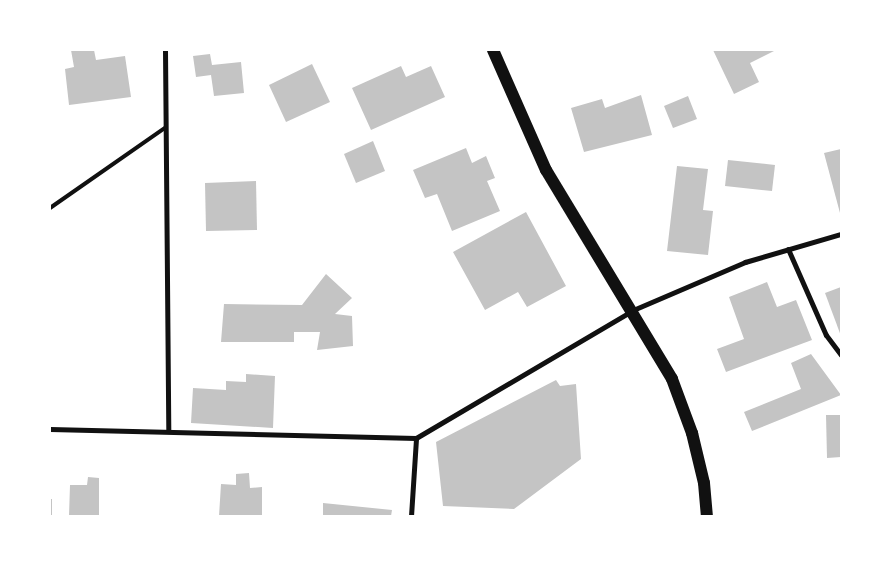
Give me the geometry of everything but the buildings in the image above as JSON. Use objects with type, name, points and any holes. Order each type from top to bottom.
[{"type":"main road","points":[[493,50],[546,170],[600,264],[633,310],[675,388],[704,482],[707,516]]},
{"type":"street","points":[[165,50],[168,126],[168,430]]},
{"type":"street","points":[[50,429],[168,430],[416,438],[633,310],[745,262],[841,234]]},
{"type":"street","points":[[788,249],[826,335],[841,354]]},
{"type":"street","points":[[411,516],[416,438]]},
{"type":"lane","points":[[50,208],[168,126]]}]
